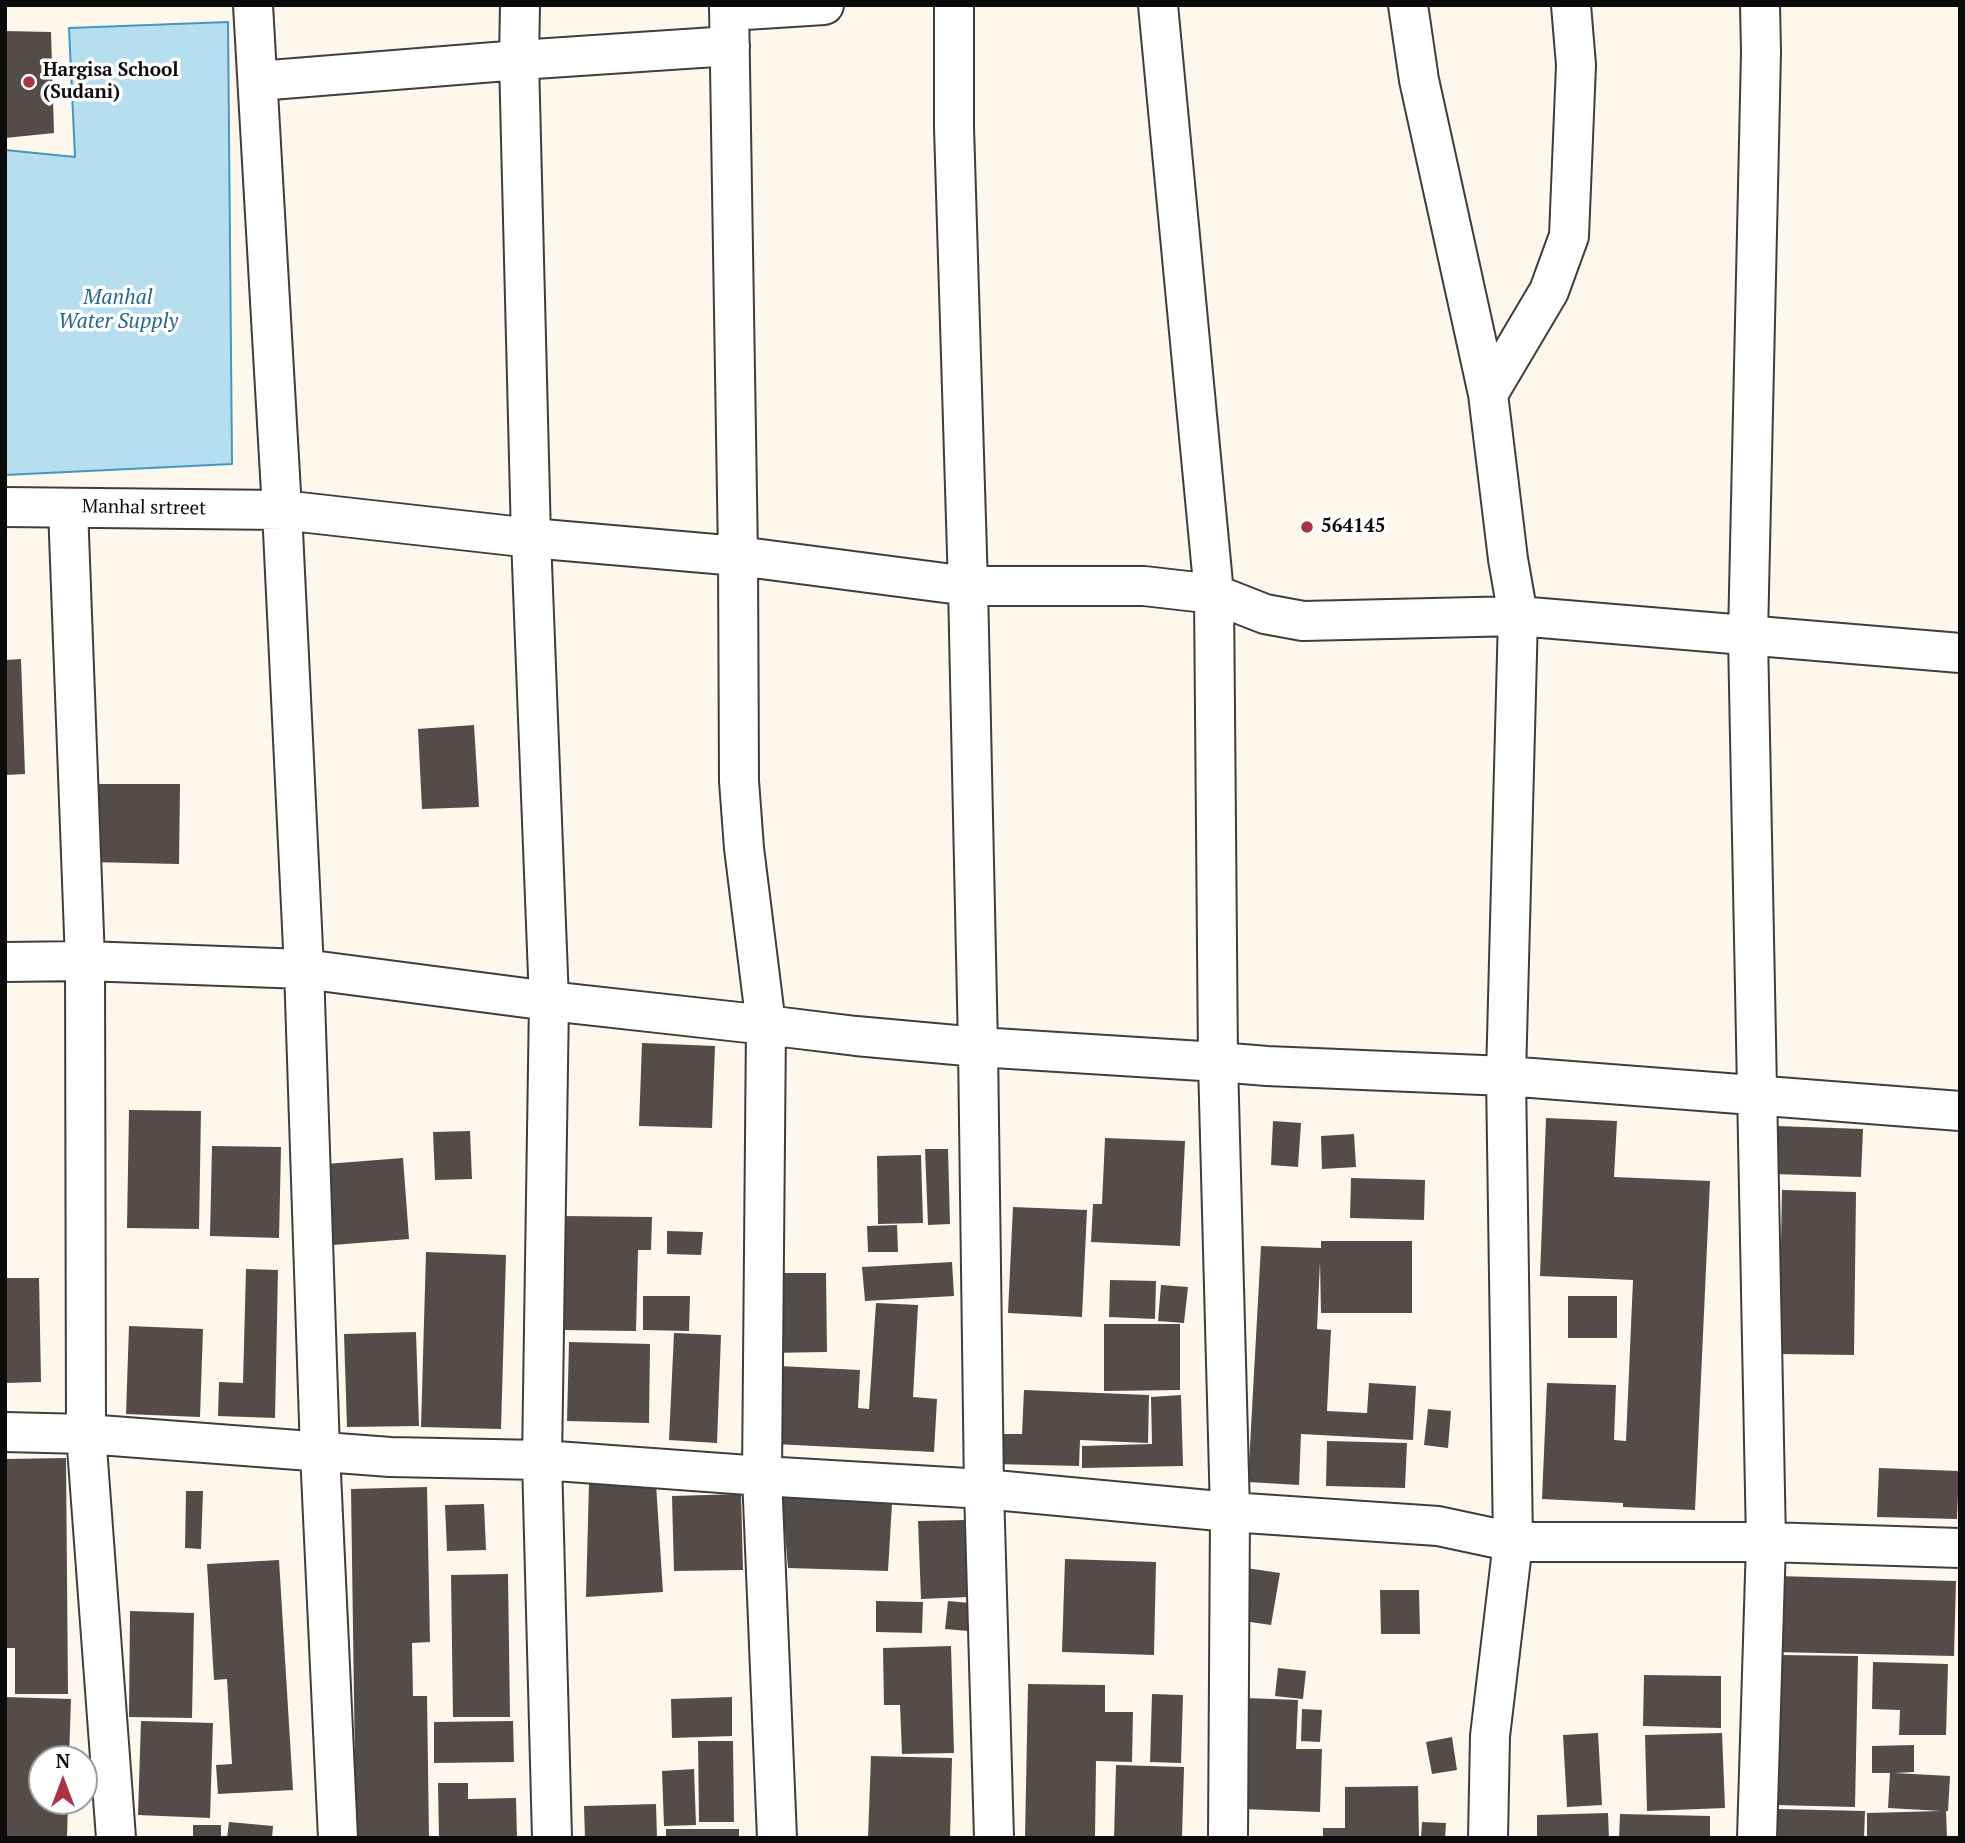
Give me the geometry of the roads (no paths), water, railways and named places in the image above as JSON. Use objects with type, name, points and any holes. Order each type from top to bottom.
[{"type":"street","points":[[253,5],[282,510],[304,969],[320,1452],[338,1838]]},
{"type":"street","points":[[520,5],[519,60],[531,538],[549,1001],[542,1460],[552,1838]]},
{"type":"street","points":[[258,81],[519,60],[824,5]]},
{"type":"street","points":[[954,5],[954,127],[968,586],[984,1489],[994,1838]]},
{"type":"street","points":[[1158,5],[1214,594],[1218,1062],[1230,1512],[1228,1838]]},
{"type":"street","points":[[1408,5],[1419,80],[1488,394],[1508,558],[1518,616],[1506,1076],[1513,1542],[1490,1736],[1488,1838]]},
{"type":"street","points":[[1488,394],[1549,291],[1569,236],[1576,65],[1571,5]]},
{"type":"street","points":[[1757,1838],[1766,1542],[1748,636],[1760,5]]},
{"type":"street","points":[[730,21],[739,782],[744,848],[766,1025],[762,1476],[778,1838]]},
{"type":"street","name":"Manhal srtreet","points":[[5,507],[282,510],[531,538],[738,556],[968,586],[1144,586],[1214,594],[1265,614],[1303,621],[1518,616],[1960,653]]},
{"type":"street","points":[[68,508],[85,961],[86,1434],[116,1838]]},
{"type":"street","points":[[5,962],[85,961],[304,969],[856,1037],[1267,1066],[1506,1076],[1960,1111]]},
{"type":"street","points":[[5,1432],[86,1434],[390,1457],[542,1460],[984,1489],[1230,1512],[1438,1526],[1513,1542],[1766,1542],[1960,1548]]},
{"type":"water","name":"Manhal Water Supply","points":[[228,22],[232,464],[5,475],[5,150],[75,157],[69,28]]},
{"type":"place","name":"Hargisa School (Sudani)","points":[[29,82]]},
{"type":"place","name":"564145","points":[[1307,527]]}]
